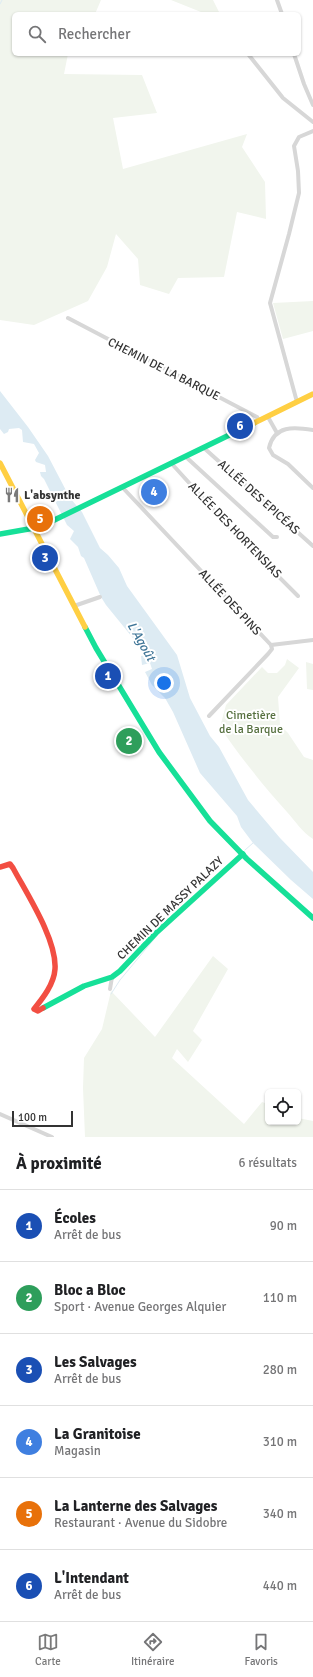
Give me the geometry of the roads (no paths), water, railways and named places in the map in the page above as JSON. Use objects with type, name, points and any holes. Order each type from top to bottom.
[{"type":"street","points":[[278,0],[281,12]]},
{"type":"street","points":[[250,56],[284,98],[313,122]]},
{"type":"street","points":[[295,56],[313,105]]},
{"type":"street","points":[[297,402],[270,303],[299,193],[298,171],[294,146],[299,137],[313,130]]},
{"type":"street","name":"CHEMIN DE LA BARQUE","points":[[68,318],[258,417],[259,421]]},
{"type":"street","points":[[0,534],[40,527],[123,488],[313,394]]},
{"type":"street","points":[[268,417],[277,433]]},
{"type":"street","points":[[313,430],[285,429],[277,433],[271,441],[269,448],[273,455],[288,464],[313,488]]},
{"type":"street","name":"ALLÉE DES EPICÉAS","points":[[204,448],[313,546]]},
{"type":"street","points":[[186,457],[273,537],[277,536]]},
{"type":"street","name":"ALLÉE DES HORTENSIAS","points":[[172,464],[231,529],[298,596]]},
{"type":"street","points":[[1,466],[108,669],[159,752],[210,821],[243,854],[313,918]]},
{"type":"street","name":"ALLÉE DES PINS","points":[[123,488],[271,645],[272,649],[268,654],[208,716]]},
{"type":"street","points":[[74,606],[100,597]]},
{"type":"street","points":[[271,645],[313,640]]},
{"type":"street","name":"CHEMIN DE MASSY PALAZY","points":[[112,977],[128,963],[156,933],[243,854]]},
{"type":"street","points":[[0,867],[10,864],[13,868],[41,923],[54,954],[55,968],[50,984],[43,998],[34,1009],[38,1011],[84,986],[112,977],[110,989]]},
{"type":"street","points":[[0,1114],[52,1137]]},
{"type":"water","name":"L'Agoût","points":[[0,391],[48,456],[70,498],[82,512],[100,548],[119,568],[127,586],[177,655],[190,698],[210,736],[219,747],[248,800],[280,838],[313,872],[313,899],[253,843],[241,827],[237,816],[200,773],[173,712],[165,698],[152,685],[145,672],[152,669],[150,663],[142,665],[141,656],[145,655],[141,648],[106,605],[84,558],[81,556],[78,547],[70,539],[74,531],[67,525],[44,479],[41,476],[40,472],[46,472],[45,465],[36,462],[35,460],[39,453],[34,444],[23,442],[22,430],[19,428],[9,429],[8,432],[4,434],[0,429]]},
{"type":"waterway","points":[[0,4],[2,0]]},
{"type":"waterway","points":[[245,850],[253,843]]},
{"type":"waterway","points":[[111,994],[120,980],[155,938]]},
{"type":"place","name":"L'Intendant","points":[[240,426]]},
{"type":"place","name":"La Granitoise","points":[[154,492]]},
{"type":"place","name":"L'absynthe","points":[[12,495]]},
{"type":"place","name":"La Lanterne des Salvages","points":[[40,519]]},
{"type":"place","name":"Les Salvages","points":[[45,558]]},
{"type":"place","name":"Écoles","points":[[108,676]]},
{"type":"place","name":"Bloc a Bloc","points":[[129,741]]},
{"type":"park label","name":"Cimetière de la Barque","points":[[251,722]]}]
